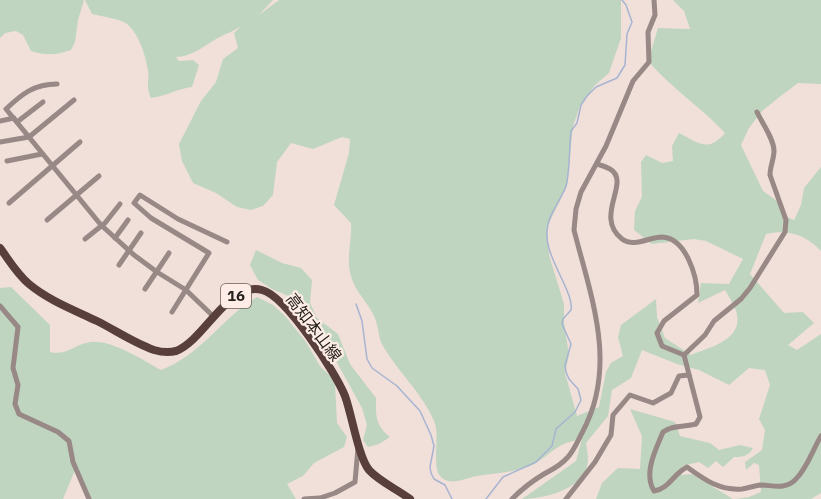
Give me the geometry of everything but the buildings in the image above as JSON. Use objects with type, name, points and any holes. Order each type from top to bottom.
[{"type":"main road","name":"高知本山線","points":[[0,248],[20,274],[41,292],[156,351],[171,352],[186,346],[229,301],[245,291],[262,290],[278,298],[292,314],[340,385],[368,468],[410,499]]},
{"type":"street","points":[[512,499],[568,457],[591,417],[599,387],[598,320],[574,231],[576,209],[581,192],[597,164],[633,81],[648,62],[648,32],[655,15],[654,0]]},
{"type":"street","points":[[57,84],[44,84],[25,91],[6,109],[101,225],[157,272],[186,290],[214,317]]},
{"type":"street","points":[[0,142],[29,137],[74,100]]},
{"type":"street","points":[[0,121],[15,120],[42,102]]},
{"type":"street","points":[[684,355],[705,335],[714,321],[741,299],[785,232],[786,220],[770,175],[773,144],[757,112]]},
{"type":"street","points":[[9,203],[80,142]]},
{"type":"street","points":[[7,161],[42,154]]},
{"type":"street","points":[[597,164],[610,169],[615,174],[618,183],[610,216],[613,229],[620,238],[631,243],[665,237],[676,242],[689,259],[696,279],[697,295],[664,321],[657,333],[662,346],[684,355]]},
{"type":"street","points":[[47,220],[99,176]]},
{"type":"street","points":[[172,312],[209,253],[151,218],[134,203],[140,195],[178,219],[227,242]]},
{"type":"street","points":[[85,239],[120,204]]},
{"type":"street","points":[[116,238],[128,220]]},
{"type":"street","points":[[119,266],[141,233]]},
{"type":"street","points":[[145,289],[169,253]]},
{"type":"street","points":[[0,306],[18,327],[13,368],[18,385],[15,404],[19,414],[58,432],[69,441],[73,462],[89,499]]},
{"type":"street","points":[[684,355],[700,417],[696,424],[681,428],[667,428],[663,432],[650,469],[650,482],[654,491],[660,490],[677,472],[687,467],[709,483],[722,488],[743,489],[758,485],[778,487],[789,484],[795,481],[821,436]]},
{"type":"street","points":[[566,499],[595,462],[611,435],[613,415],[630,395],[653,403],[670,393],[679,376],[689,375]]},
{"type":"street","points":[[304,499],[335,494],[355,482],[359,444]]},
{"type":"green space","points":[[0,0],[84,0],[75,42],[71,50],[51,54],[31,51],[23,35],[16,31],[5,33],[0,38]]},
{"type":"green space","points":[[85,0],[273,0],[259,15],[279,0],[621,0],[621,38],[609,73],[595,85],[580,106],[573,126],[567,186],[547,227],[549,255],[564,304],[569,355],[565,373],[577,416],[599,407],[606,372],[611,363],[623,356],[618,337],[621,325],[656,299],[657,317],[665,338],[691,355],[731,336],[737,321],[735,308],[725,290],[698,303],[701,283],[729,284],[743,259],[706,241],[694,239],[652,244],[634,230],[635,211],[642,197],[641,162],[646,155],[662,163],[673,161],[672,146],[679,133],[698,143],[708,144],[713,143],[725,133],[648,61],[658,28],[690,29],[684,11],[673,0],[821,0],[821,84],[798,83],[782,95],[762,111],[749,128],[741,145],[763,191],[780,203],[782,215],[794,220],[801,205],[804,188],[821,167],[821,251],[809,240],[796,234],[782,232],[766,234],[750,274],[784,313],[803,312],[814,323],[788,345],[797,350],[821,334],[821,493],[811,499],[735,499],[761,492],[759,465],[754,463],[746,470],[745,462],[762,450],[765,430],[759,419],[770,385],[765,370],[749,368],[729,385],[699,370],[642,350],[631,378],[612,390],[608,416],[586,443],[587,467],[577,482],[560,492],[522,499],[576,461],[582,439],[562,445],[538,462],[523,468],[455,481],[442,478],[438,474],[436,460],[437,435],[434,421],[423,401],[383,346],[374,316],[352,280],[349,259],[351,223],[334,205],[349,153],[350,139],[342,137],[313,149],[291,143],[277,162],[273,195],[263,206],[251,210],[237,207],[216,193],[193,183],[182,161],[179,144],[201,101],[216,82],[223,59],[238,48],[234,33],[241,26],[194,52],[176,57],[179,61],[193,60],[199,65],[192,87],[151,98],[148,90],[146,59],[135,33],[124,22],[92,14]]},
{"type":"green space","points":[[256,250],[282,263],[301,268],[312,280],[310,303],[317,318],[338,334],[350,364],[376,398],[377,420],[390,437],[379,444],[368,447],[363,440],[367,425],[362,408],[335,359],[322,342],[315,325],[293,298],[258,280],[250,265]]},
{"type":"green space","points":[[11,287],[50,325],[50,352],[61,353],[84,343],[98,342],[127,351],[161,370],[188,356],[233,315],[257,297],[273,305],[285,316],[306,342],[320,366],[332,378],[335,385],[337,423],[347,437],[344,447],[314,463],[303,476],[287,484],[296,499],[89,499],[75,470],[63,499],[0,499],[0,288]]},
{"type":"green space","points":[[630,409],[675,422],[680,436],[710,443],[719,450],[740,445],[753,448],[750,453],[734,457],[723,467],[716,461],[708,468],[699,462],[682,466],[681,475],[692,474],[733,499],[596,499],[602,483],[618,468],[640,469],[642,436]]},
{"type":"waterway","points":[[486,499],[503,477],[536,462],[552,446],[556,429],[575,412],[581,400],[578,389],[566,372],[565,365],[571,344],[562,324],[563,319],[571,310],[571,303],[548,246],[547,230],[548,223],[566,186],[571,131],[577,123],[581,105],[596,87],[617,78],[625,65],[627,34],[632,22],[622,0]]},
{"type":"waterway","points":[[356,304],[362,321],[367,359],[372,368],[397,386],[420,411],[434,446],[431,473],[434,479],[445,485],[452,499]]}]
